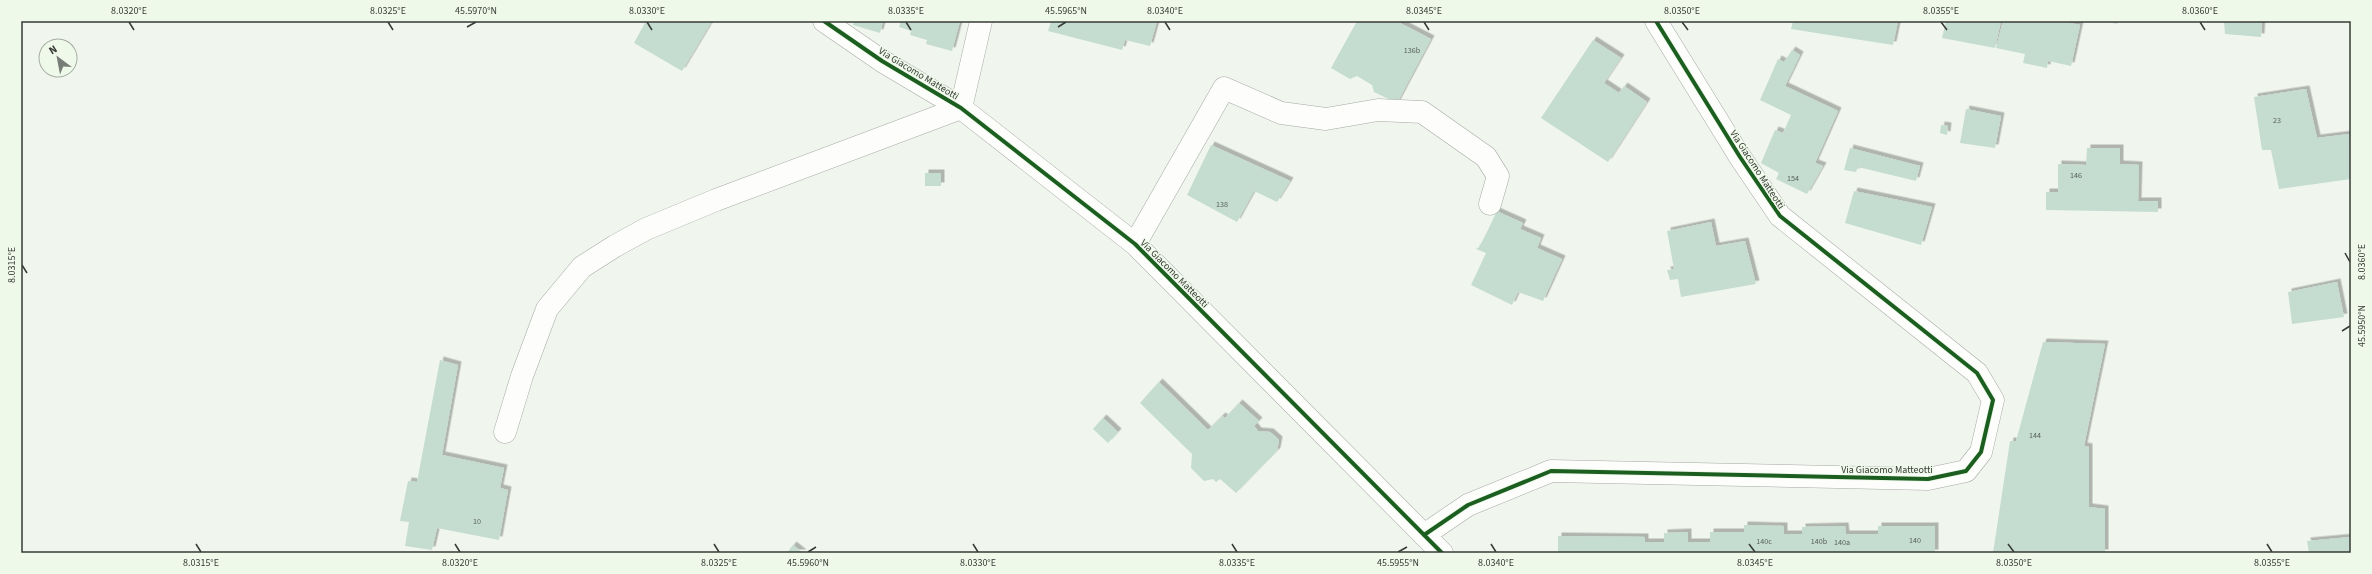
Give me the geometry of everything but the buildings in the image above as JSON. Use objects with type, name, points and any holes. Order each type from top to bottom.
[{"type":"street","name":"Via Giacomo Matteotti","points":[[824,21],[882,61],[961,108],[1135,244],[1442,553]]},
{"type":"street","points":[[505,432],[522,376],[547,309],[582,268],[615,246],[646,229],[716,200],[961,108],[981,21]]},
{"type":"street","name":"Via Giacomo Matteotti","points":[[1424,535],[1468,505],[1551,471],[1928,480],[1966,471],[1981,452],[1993,400],[1977,373],[1780,216],[1740,157],[1656,21]]},
{"type":"street","points":[[1135,244],[1224,88],[1281,113],[1326,119],[1378,110],[1422,112],[1486,157],[1498,176],[1490,204]]},
{"type":"cycle path","points":[[824,21],[882,61],[961,108],[1135,244],[1442,553]]},
{"type":"cycle path","points":[[1424,535],[1468,505],[1551,471],[1928,479],[1966,471],[1981,452],[1993,400],[1977,373],[1780,216],[1740,157],[1656,21]]}]
